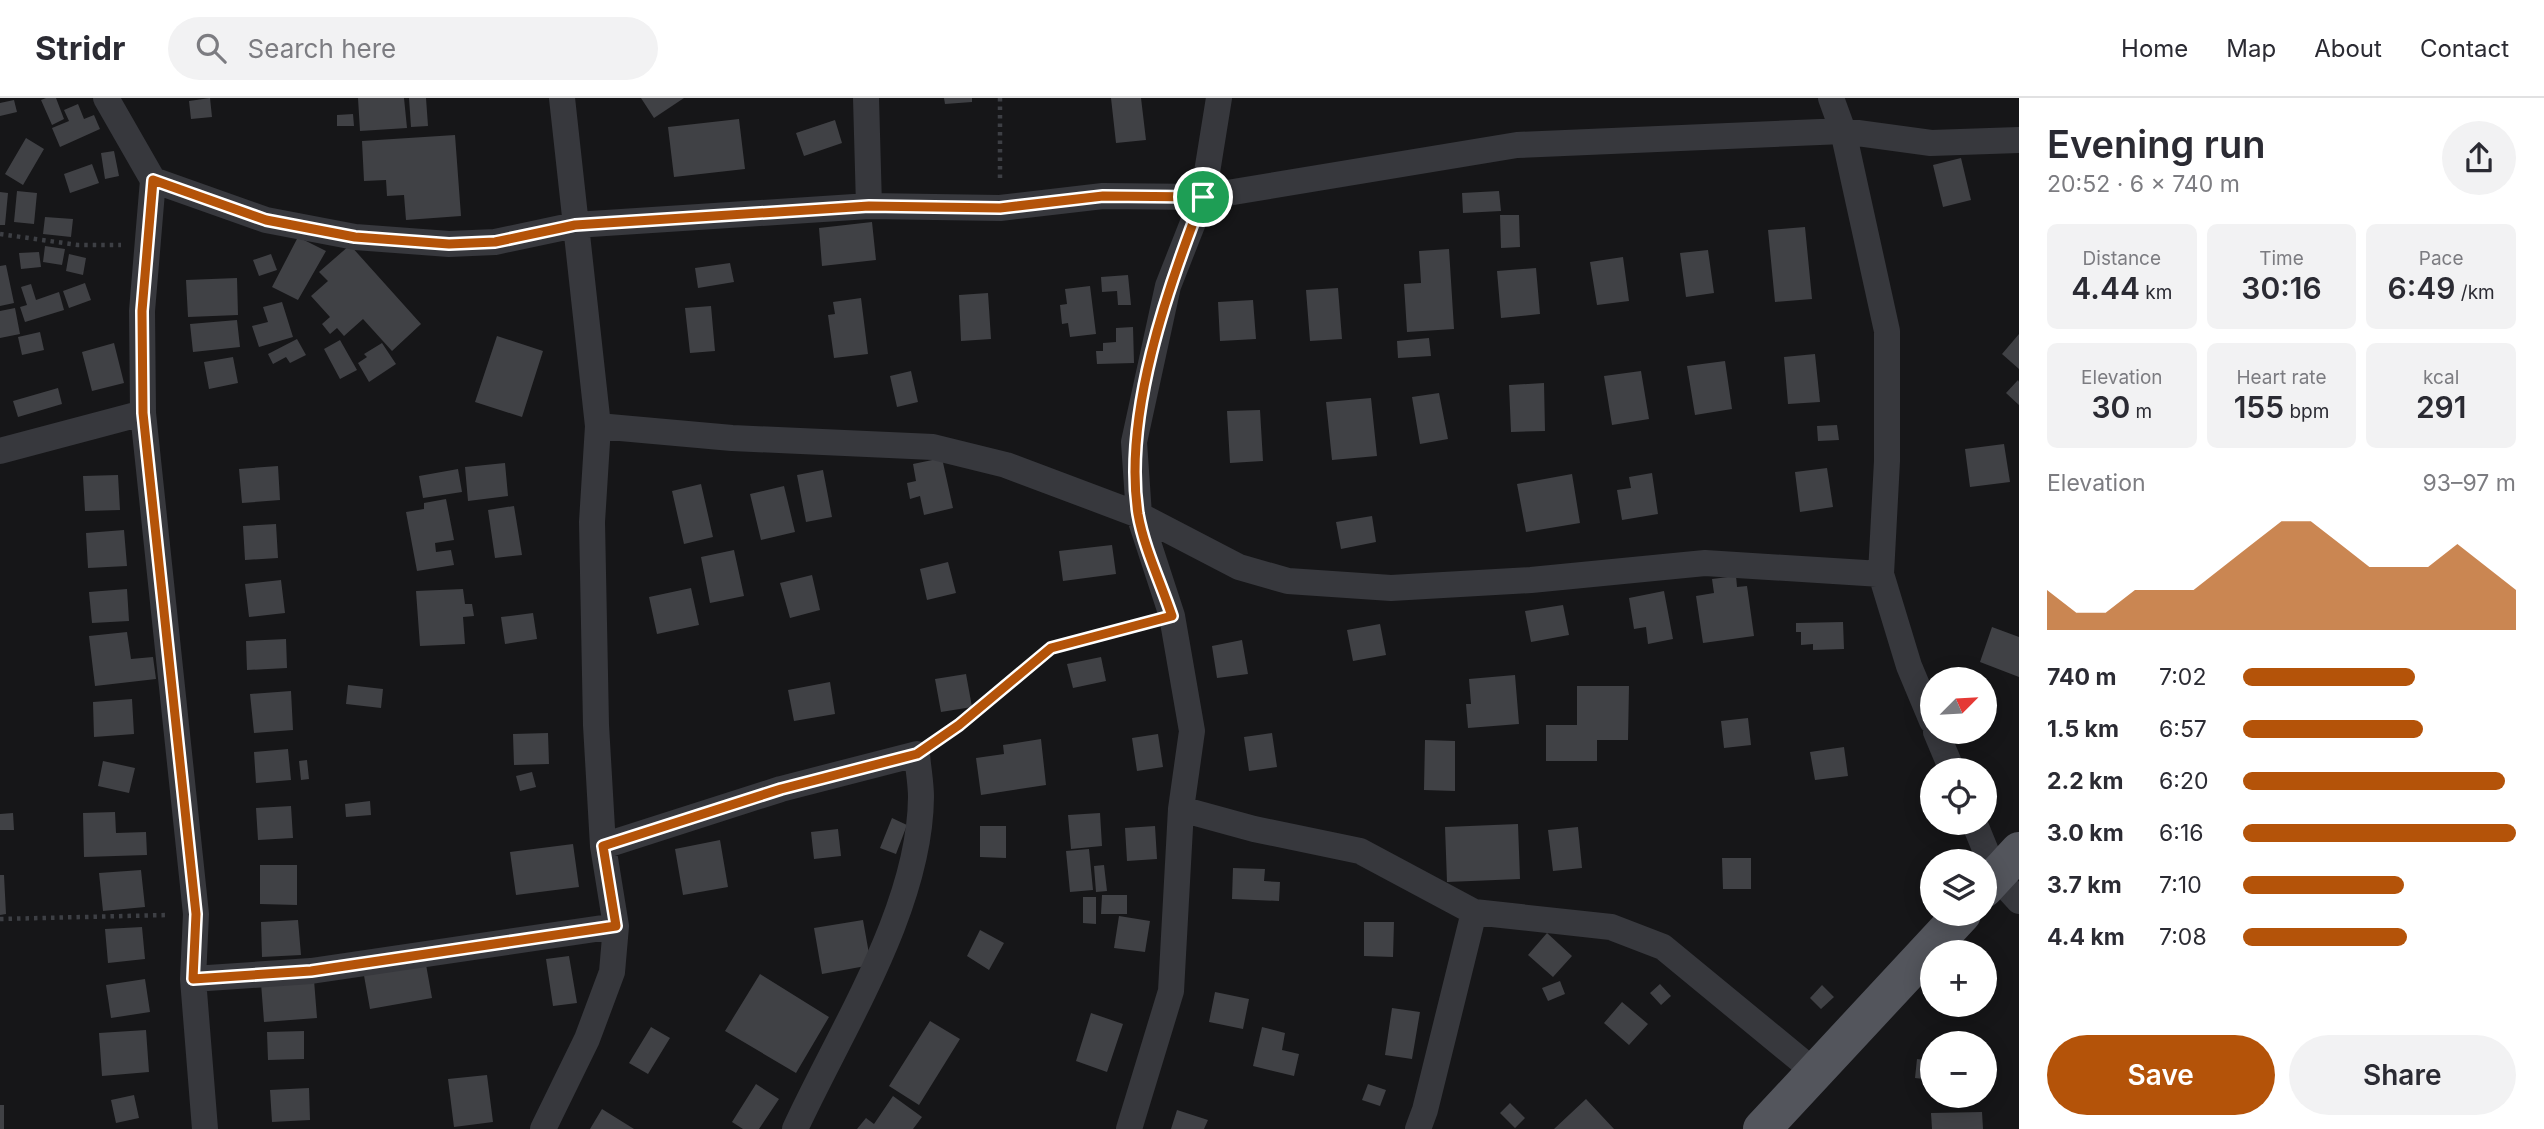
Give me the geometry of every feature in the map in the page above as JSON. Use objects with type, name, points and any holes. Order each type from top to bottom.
[{"type":"main road","points":[[1762,1129],[1951,926]]},
{"type":"street","points":[[106,98],[153,180],[142,311],[143,413],[196,914],[193,979],[205,1129]]},
{"type":"street","points":[[542,1129],[587,1039],[612,972],[616,926],[603,846],[596,725],[593,536],[598,426],[562,98]]},
{"type":"street","points":[[866,98],[869,206]]},
{"type":"street","points":[[1129,1129],[1171,991],[1181,809],[1192,731],[1172,616],[1139,515],[1134,442],[1168,286],[1203,197],[1219,98]]},
{"type":"street","points":[[1831,98],[1843,131],[1887,331],[1887,461],[1881,574],[1920,693]]},
{"type":"street","points":[[153,180],[266,220],[355,237],[449,244],[483,243],[575,225],[869,206],[1000,208],[1103,196],[1203,197],[1517,145],[1843,131],[1931,143],[2019,140]]},
{"type":"street","points":[[0,452],[143,413]]},
{"type":"street","points":[[598,426],[732,438],[933,447],[1006,465],[1139,515],[1239,567],[1289,582],[1391,588],[1531,580],[1705,563],[1881,574]]},
{"type":"street","points":[[603,846],[781,789],[917,754],[921,798],[914,846],[897,918],[795,1129]]},
{"type":"street","points":[[1181,809],[1254,829],[1360,851],[1474,912],[1611,927],[1663,947],[1816,1073]]},
{"type":"street","points":[[1981,835],[2005,879]]},
{"type":"street","points":[[1418,1129],[1474,912]]},
{"type":"street","points":[[193,979],[311,971],[616,926]]},
{"type":"path","points":[[1000,98],[1000,208]]},
{"type":"path","points":[[0,234],[78,245],[147,246]]},
{"type":"path","points":[[917,754],[959,725],[1051,648],[1172,616]]},
{"type":"path","points":[[0,919],[196,914]]},
{"type":"building","points":[[56,98],[64,119],[52,125],[41,100]]},
{"type":"building","points":[[210,98],[212,117],[191,119],[189,101]]},
{"type":"building","points":[[358,98],[404,98],[407,128],[360,131]]},
{"type":"building","points":[[409,98],[426,98],[428,126],[411,127]]},
{"type":"building","points":[[641,98],[684,98],[654,118]]},
{"type":"building","points":[[944,98],[972,98],[972,102],[945,104]]},
{"type":"building","points":[[1111,98],[1141,98],[1146,140],[1116,143]]},
{"type":"building","points":[[14,100],[17,112],[0,116],[0,103]]},
{"type":"building","points":[[78,104],[84,119],[94,115],[100,129],[60,147],[52,128],[69,121],[64,110]]},
{"type":"building","points":[[353,114],[354,126],[337,126],[337,115]]},
{"type":"building","points":[[739,119],[745,169],[674,177],[668,127]]},
{"type":"building","points":[[835,120],[842,143],[804,156],[796,133]]},
{"type":"building","points":[[455,135],[461,216],[406,220],[404,195],[387,196],[386,180],[364,181],[362,141]]},
{"type":"building","points":[[26,138],[44,149],[23,185],[5,174]]},
{"type":"building","points":[[114,151],[119,176],[105,179],[101,153]]},
{"type":"building","points":[[1961,158],[1971,200],[1943,207],[1933,165]]},
{"type":"building","points":[[92,164],[99,183],[70,193],[64,174]]},
{"type":"building","points":[[17,191],[37,193],[34,224],[14,222]]},
{"type":"building","points":[[1499,191],[1501,211],[1463,213],[1462,193]]},
{"type":"building","points":[[0,192],[8,193],[5,225],[0,225]]},
{"type":"building","points":[[1500,215],[1519,215],[1520,247],[1501,248]]},
{"type":"building","points":[[45,217],[73,219],[71,237],[43,234]]},
{"type":"building","points":[[872,222],[876,260],[822,266],[819,228]]},
{"type":"building","points":[[1805,227],[1812,299],[1775,302],[1768,230]]},
{"type":"building","points":[[298,237],[326,251],[298,300],[272,287]]},
{"type":"building","points":[[350,245],[421,324],[392,351],[363,319],[344,336],[337,328],[330,334],[322,324],[330,317],[311,296],[328,281],[319,272]]},
{"type":"building","points":[[45,246],[65,249],[62,265],[43,262]]},
{"type":"building","points":[[1449,249],[1454,329],[1407,332],[1404,284],[1421,283],[1419,251]]},
{"type":"building","points":[[1708,250],[1714,293],[1686,297],[1680,253]]},
{"type":"building","points":[[39,252],[41,267],[21,269],[19,253]]},
{"type":"building","points":[[69,254],[86,258],[83,275],[66,271]]},
{"type":"building","points":[[271,254],[277,270],[259,276],[253,260]]},
{"type":"building","points":[[1623,257],[1629,301],[1597,305],[1590,262]]},
{"type":"building","points":[[730,263],[734,282],[698,288],[695,268]]},
{"type":"building","points":[[6,265],[14,303],[0,306],[0,266]]},
{"type":"building","points":[[1536,268],[1540,314],[1501,318],[1497,271]]},
{"type":"building","points":[[1128,275],[1131,305],[1118,305],[1117,291],[1102,292],[1101,277]]},
{"type":"building","points":[[237,278],[238,315],[188,317],[186,280]]},
{"type":"building","points":[[85,283],[91,300],[69,308],[63,291]]},
{"type":"building","points":[[31,284],[36,300],[59,292],[64,310],[25,322],[20,307],[27,305],[21,287]]},
{"type":"building","points":[[1090,286],[1096,334],[1070,337],[1068,323],[1062,324],[1060,305],[1067,304],[1065,289]]},
{"type":"building","points":[[1338,288],[1342,339],[1310,341],[1306,290]]},
{"type":"building","points":[[988,293],[991,339],[961,341],[959,295]]},
{"type":"building","points":[[861,298],[868,354],[834,358],[828,315],[835,314],[833,302]]},
{"type":"building","points":[[1253,300],[1256,339],[1220,341],[1218,302]]},
{"type":"building","points":[[282,302],[293,337],[259,347],[252,326],[268,322],[263,307]]},
{"type":"building","points":[[711,306],[715,351],[690,353],[685,308]]},
{"type":"building","points":[[15,308],[20,334],[0,338],[0,311]]},
{"type":"building","points":[[237,320],[240,347],[193,352],[190,324]]},
{"type":"building","points":[[1133,327],[1134,363],[1097,364],[1096,351],[1103,351],[1103,343],[1116,342],[1116,328]]},
{"type":"building","points":[[40,332],[44,350],[22,355],[18,337]]},
{"type":"building","points":[[2019,334],[2019,369],[2002,354]]},
{"type":"building","points":[[497,336],[543,351],[522,417],[475,402]]},
{"type":"building","points":[[1429,338],[1431,356],[1398,358],[1397,341]]},
{"type":"building","points":[[297,339],[306,355],[290,363],[286,357],[273,364],[268,354]]},
{"type":"building","points":[[340,340],[357,370],[340,379],[324,349]]},
{"type":"building","points":[[114,343],[124,383],[92,391],[82,352]]},
{"type":"building","points":[[382,343],[396,364],[369,382],[358,363],[367,357],[364,354]]},
{"type":"building","points":[[1815,354],[1820,402],[1788,404],[1784,357]]},
{"type":"building","points":[[233,357],[238,383],[209,389],[204,362]]},
{"type":"building","points":[[1725,361],[1732,409],[1695,415],[1687,366]]},
{"type":"building","points":[[911,371],[918,402],[897,407],[890,376]]},
{"type":"building","points":[[1641,371],[1649,419],[1612,425],[1604,376]]},
{"type":"building","points":[[2018,380],[2019,382],[2019,405],[2006,393]]},
{"type":"building","points":[[1544,383],[1545,431],[1511,432],[1509,385]]},
{"type":"building","points":[[58,388],[62,404],[18,417],[13,401]]},
{"type":"building","points":[[1439,393],[1448,439],[1420,444],[1412,397]]},
{"type":"building","points":[[1371,398],[1377,456],[1332,460],[1326,402]]},
{"type":"building","points":[[1260,410],[1263,461],[1230,463],[1227,411]]},
{"type":"building","points":[[1837,425],[1839,440],[1818,441],[1817,426]]},
{"type":"building","points":[[2004,444],[2010,482],[1970,487],[1965,449]]},
{"type":"building","points":[[942,458],[953,508],[924,515],[920,496],[910,499],[907,483],[916,481],[913,464]]},
{"type":"building","points":[[505,463],[508,496],[468,501],[465,467]]},
{"type":"building","points":[[278,466],[280,500],[242,503],[239,469]]},
{"type":"building","points":[[1827,468],[1833,507],[1800,512],[1795,472]]},
{"type":"building","points":[[458,469],[462,492],[423,498],[419,476]]},
{"type":"building","points":[[823,470],[832,517],[806,522],[797,475]]},
{"type":"building","points":[[1652,473],[1658,514],[1622,520],[1617,490],[1631,488],[1629,477]]},
{"type":"building","points":[[1572,474],[1580,523],[1526,532],[1517,484]]},
{"type":"building","points":[[118,475],[120,510],[85,511],[83,476]]},
{"type":"building","points":[[701,484],[713,537],[684,544],[672,491]]},
{"type":"building","points":[[784,486],[795,532],[761,540],[750,494]]},
{"type":"building","points":[[446,499],[454,540],[435,543],[436,552],[451,550],[454,565],[417,571],[406,512],[424,509],[424,503]]},
{"type":"building","points":[[514,506],[522,555],[495,558],[488,510]]},
{"type":"building","points":[[1372,516],[1376,542],[1341,549],[1336,522]]},
{"type":"building","points":[[276,524],[278,558],[245,560],[243,526]]},
{"type":"building","points":[[124,530],[127,566],[88,568],[86,533]]},
{"type":"building","points":[[1112,545],[1116,574],[1063,581],[1059,551]]},
{"type":"building","points":[[734,550],[744,596],[710,603],[701,557]]},
{"type":"building","points":[[948,562],[956,593],[927,600],[920,569]]},
{"type":"building","points":[[812,575],[820,610],[790,618],[780,583]]},
{"type":"building","points":[[1736,576],[1737,587],[1747,586],[1754,636],[1703,643],[1696,596],[1714,593],[1712,579]]},
{"type":"building","points":[[281,580],[285,613],[249,617],[245,584]]},
{"type":"building","points":[[691,588],[699,625],[657,634],[649,597]]},
{"type":"building","points":[[127,589],[129,621],[92,623],[89,592]]},
{"type":"building","points":[[463,589],[465,604],[472,604],[474,616],[463,617],[465,644],[420,646],[416,591]]},
{"type":"building","points":[[1664,591],[1673,639],[1648,644],[1646,627],[1634,629],[1629,598]]},
{"type":"building","points":[[1563,605],[1569,635],[1531,642],[1525,611]]},
{"type":"building","points":[[533,613],[537,639],[505,644],[501,617]]},
{"type":"building","points":[[1843,622],[1844,649],[1813,650],[1813,644],[1801,645],[1801,632],[1796,632],[1796,623]]},
{"type":"building","points":[[1380,624],[1386,655],[1353,661],[1347,630]]},
{"type":"building","points":[[1992,627],[2019,637],[2019,677],[1980,662]]},
{"type":"building","points":[[127,632],[131,659],[153,657],[156,679],[95,686],[89,636]]},
{"type":"building","points":[[286,639],[287,668],[247,670],[246,641]]},
{"type":"building","points":[[1242,640],[1248,674],[1217,678],[1212,646]]},
{"type":"building","points":[[1101,657],[1106,681],[1073,688],[1067,664]]},
{"type":"building","points":[[966,674],[972,707],[941,712],[935,679]]},
{"type":"building","points":[[1515,675],[1519,724],[1468,728],[1466,704],[1471,704],[1469,679]]},
{"type":"building","points":[[830,682],[835,714],[794,721],[788,690]]},
{"type":"building","points":[[348,685],[383,689],[381,708],[346,704]]},
{"type":"building","points":[[1577,686],[1629,686],[1628,740],[1597,740],[1597,761],[1546,761],[1546,725],[1577,725]]},
{"type":"building","points":[[291,691],[293,730],[254,733],[250,694]]},
{"type":"building","points":[[132,699],[134,734],[94,737],[93,702]]},
{"type":"building","points":[[1748,718],[1751,745],[1724,748],[1721,721]]},
{"type":"building","points":[[548,733],[549,764],[514,765],[513,734]]},
{"type":"building","points":[[1272,733],[1277,767],[1249,771],[1244,737]]},
{"type":"building","points":[[1158,734],[1163,767],[1137,771],[1132,738]]},
{"type":"building","points":[[1041,739],[1046,785],[981,795],[976,758],[1004,754],[1003,745]]},
{"type":"building","points":[[1425,740],[1455,741],[1455,791],[1424,790]]},
{"type":"building","points":[[1844,747],[1848,776],[1815,780],[1810,752]]},
{"type":"building","points":[[288,749],[291,780],[256,783],[254,752]]},
{"type":"building","points":[[307,760],[309,779],[301,780],[299,761]]},
{"type":"building","points":[[103,761],[135,768],[129,793],[98,786]]},
{"type":"building","points":[[532,772],[536,787],[520,791],[516,776]]},
{"type":"building","points":[[370,801],[371,815],[346,817],[345,804]]},
{"type":"building","points":[[291,806],[293,838],[258,840],[256,808]]},
{"type":"building","points":[[115,812],[116,833],[146,832],[147,855],[84,857],[83,813]]},
{"type":"building","points":[[13,813],[14,830],[0,830],[0,814]]},
{"type":"building","points":[[1100,813],[1102,846],[1071,849],[1068,815]]},
{"type":"building","points":[[892,818],[907,825],[896,854],[880,848]]},
{"type":"building","points":[[1518,824],[1520,879],[1447,882],[1445,827]]},
{"type":"building","points":[[980,826],[1006,826],[1006,858],[980,857]]},
{"type":"building","points":[[1155,826],[1157,859],[1127,861],[1125,828]]},
{"type":"building","points":[[1578,827],[1582,868],[1553,871],[1548,830]]},
{"type":"building","points":[[838,829],[841,856],[814,859],[811,832]]},
{"type":"building","points":[[720,840],[728,887],[683,895],[675,849]]},
{"type":"building","points":[[573,844],[579,887],[516,895],[510,852]]},
{"type":"building","points":[[1089,849],[1093,890],[1070,892],[1066,851]]},
{"type":"building","points":[[1722,858],[1751,858],[1751,889],[1723,889]]},
{"type":"building","points":[[260,865],[297,865],[297,905],[260,904]]},
{"type":"building","points":[[1104,865],[1107,891],[1096,892],[1094,866]]},
{"type":"building","points":[[1233,868],[1265,869],[1264,881],[1280,882],[1279,901],[1232,899]]},
{"type":"building","points":[[141,870],[145,907],[103,911],[99,873]]},
{"type":"building","points":[[0,875],[4,875],[6,914],[0,915]]},
{"type":"building","points":[[1102,895],[1127,895],[1127,914],[1101,914]]},
{"type":"building","points":[[1083,897],[1096,897],[1096,924],[1083,923]]},
{"type":"building","points":[[1119,916],[1150,921],[1145,952],[1114,948]]},
{"type":"building","points":[[298,920],[301,955],[262,957],[261,922]]},
{"type":"building","points":[[863,920],[871,965],[822,974],[814,928]]},
{"type":"building","points":[[1364,922],[1394,922],[1393,957],[1364,956]]},
{"type":"building","points":[[142,927],[145,959],[108,963],[105,929]]},
{"type":"building","points":[[980,930],[1004,943],[989,970],[967,956]]},
{"type":"building","points":[[1547,933],[1572,956],[1553,977],[1528,955]]},
{"type":"building","points":[[569,956],[577,1003],[553,1006],[546,959]]},
{"type":"building","points":[[425,959],[432,998],[370,1009],[363,970]]},
{"type":"building","points":[[760,974],[829,1017],[796,1073],[725,1031]]},
{"type":"building","points":[[145,979],[150,1012],[111,1018],[106,985]]},
{"type":"building","points":[[314,980],[317,1018],[264,1022],[261,983]]},
{"type":"building","points":[[1560,981],[1565,994],[1548,1001],[1542,988]]},
{"type":"building","points":[[1660,984],[1671,996],[1661,1005],[1650,993]]},
{"type":"building","points":[[1822,985],[1834,997],[1821,1009],[1810,998]]},
{"type":"building","points":[[1215,992],[1249,999],[1243,1029],[1209,1022]]},
{"type":"building","points":[[1622,1002],[1648,1024],[1629,1045],[1604,1023]]},
{"type":"building","points":[[1392,1008],[1420,1012],[1412,1059],[1385,1055]]},
{"type":"building","points":[[1091,1013],[1123,1024],[1107,1072],[1076,1061]]},
{"type":"building","points":[[930,1021],[960,1039],[919,1105],[889,1086]]},
{"type":"building","points":[[651,1027],[670,1038],[648,1074],[629,1063]]},
{"type":"building","points":[[1262,1027],[1285,1033],[1282,1050],[1299,1054],[1294,1076],[1253,1066]]},
{"type":"building","points":[[146,1030],[149,1072],[102,1076],[99,1033]]},
{"type":"building","points":[[304,1031],[304,1059],[268,1060],[267,1032]]},
{"type":"building","points":[[1917,1059],[1920,1059],[1920,1079],[1915,1078]]},
{"type":"building","points":[[487,1075],[493,1122],[454,1127],[448,1079]]},
{"type":"building","points":[[756,1084],[779,1099],[759,1129],[743,1129],[732,1122]]},
{"type":"building","points":[[1368,1084],[1386,1090],[1380,1106],[1362,1100]]},
{"type":"building","points":[[309,1088],[310,1120],[272,1122],[270,1090]]},
{"type":"building","points":[[134,1095],[139,1118],[116,1123],[111,1100]]},
{"type":"building","points":[[893,1096],[922,1117],[913,1129],[857,1129],[866,1118],[874,1124]]},
{"type":"building","points":[[1586,1099],[1614,1129],[1554,1129]]},
{"type":"building","points":[[1510,1103],[1525,1118],[1515,1128],[1500,1113]]},
{"type":"building","points":[[0,1105],[4,1105],[4,1129],[0,1129]]},
{"type":"building","points":[[602,1109],[634,1129],[590,1129]]},
{"type":"building","points":[[1177,1110],[1208,1120],[1204,1129],[1171,1129]]},
{"type":"building","points":[[1982,1112],[1983,1129],[1932,1129],[1931,1113]]},
{"type":"route","points":[[153,180],[266,220],[355,237],[449,244],[495,242],[575,225],[869,206],[1000,208],[1103,196],[1203,197],[1168,286],[1134,442],[1139,515],[1172,616],[1051,648],[959,725],[917,754],[781,789],[603,846],[616,926],[311,971],[193,979],[196,914],[143,413],[142,311],[153,180]]}]
